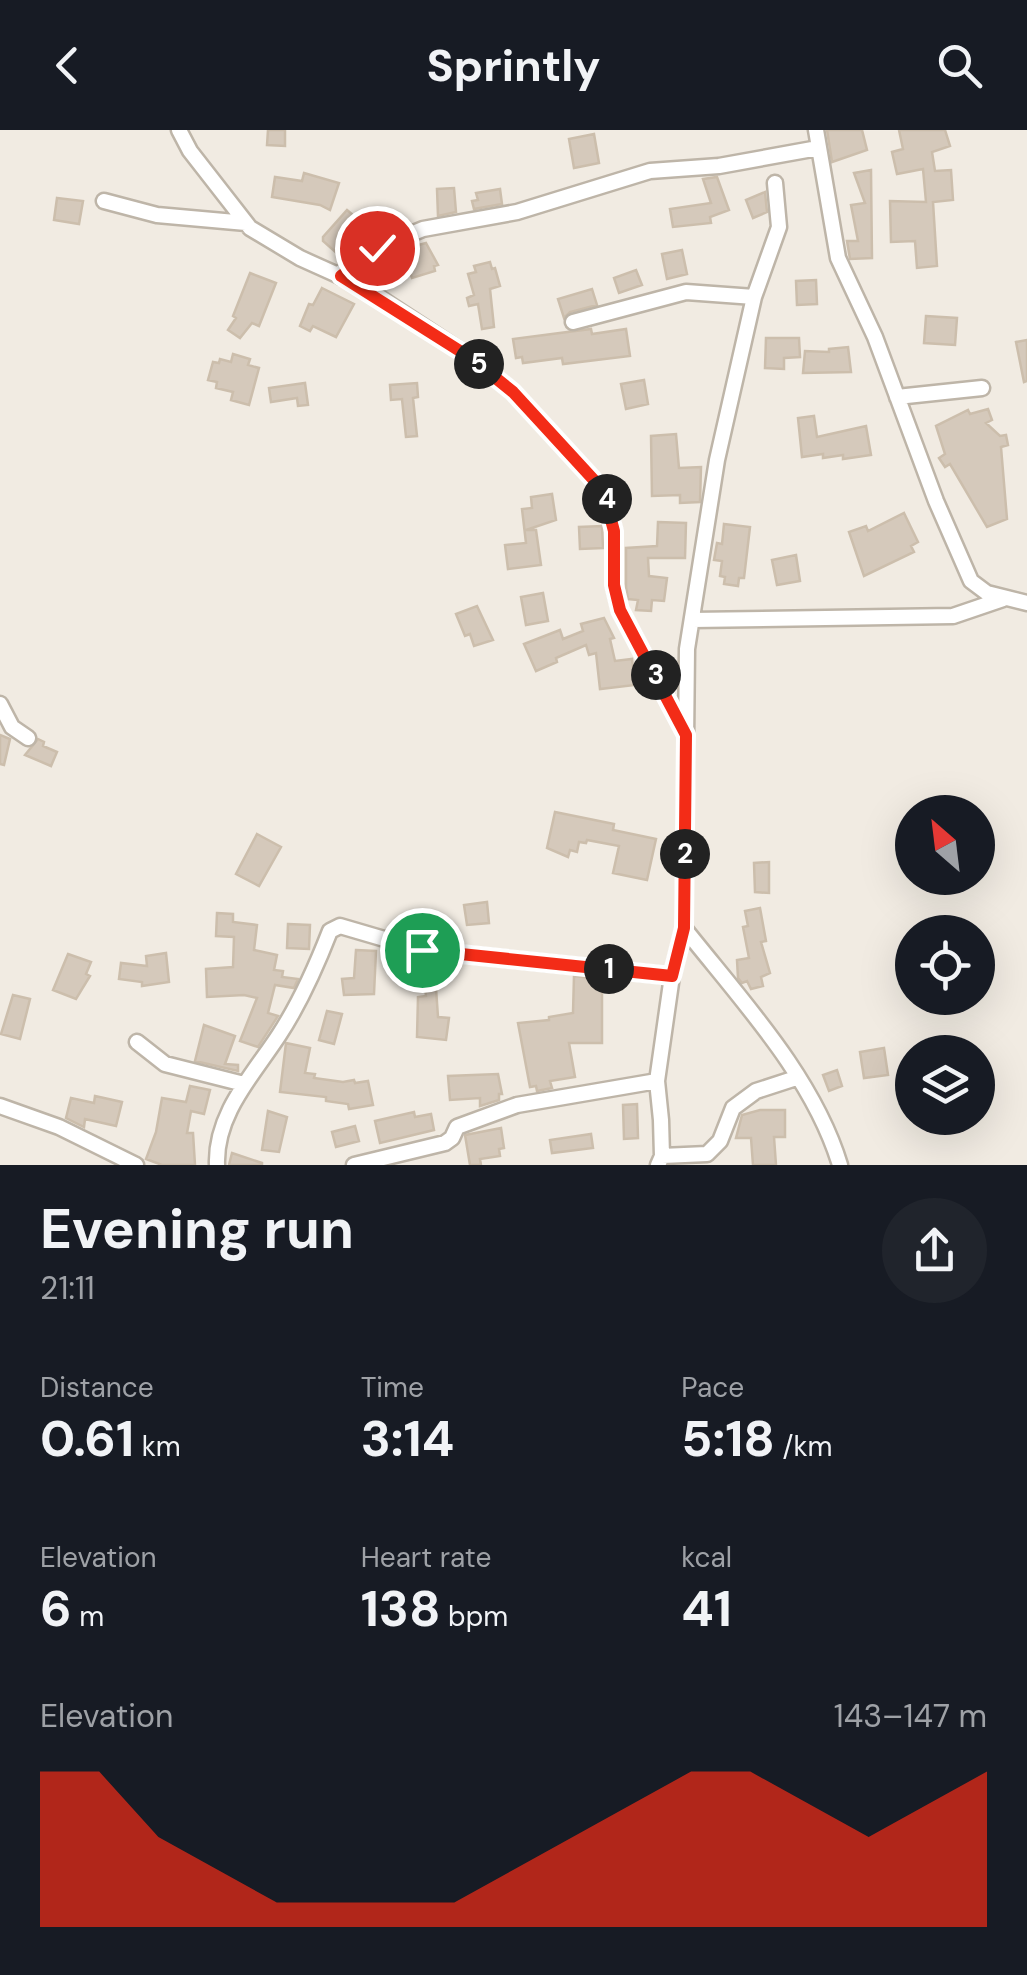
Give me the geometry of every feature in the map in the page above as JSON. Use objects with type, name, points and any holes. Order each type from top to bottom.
[{"type":"street","points":[[179,130],[190,151],[246,223],[262,236],[341,276],[471,358],[513,392],[603,490],[614,531],[614,585],[620,610],[686,735]]},
{"type":"street","points":[[816,130],[838,258],[875,337],[936,501],[971,581],[987,593],[1027,603]]},
{"type":"street","points":[[341,276],[377,248],[424,229],[517,212],[650,171],[719,166],[818,148]]},
{"type":"street","points":[[774,183],[779,227],[754,297],[717,460],[687,649],[684,928],[672,976],[657,1081],[660,1160],[707,1154],[720,1141],[733,1108],[756,1091],[796,1078]]},
{"type":"street","points":[[104,201],[174,218],[246,223]]},
{"type":"street","points":[[572,322],[686,292],[754,297]]},
{"type":"street","points":[[897,397],[982,388]]},
{"type":"street","points":[[692,620],[952,616],[1003,599]]},
{"type":"street","points":[[0,704],[12,727],[28,738]]},
{"type":"street","points":[[217,1165],[216,1148],[244,1084],[278,1037],[330,931],[340,926],[422,950],[672,976]]},
{"type":"street","points":[[684,928],[796,1078],[831,1137],[840,1165]]},
{"type":"street","points":[[137,1042],[165,1064],[244,1084]]},
{"type":"street","points":[[354,1165],[445,1144],[457,1126],[518,1105],[657,1081]]},
{"type":"street","points":[[0,1106],[59,1127],[136,1165]]},
{"type":"building","points":[[268,130],[285,130],[285,146],[267,145]]},
{"type":"building","points":[[827,130],[862,130],[867,150],[832,162]]},
{"type":"building","points":[[899,130],[945,130],[950,146],[932,152],[935,171],[951,170],[953,200],[933,202],[937,266],[917,268],[915,241],[891,242],[890,201],[926,202],[923,169],[897,174],[892,152],[903,149]]},
{"type":"building","points":[[594,134],[599,163],[574,168],[569,139]]},
{"type":"building","points":[[871,170],[872,258],[850,259],[847,241],[858,241],[851,205],[865,203],[854,173]]},
{"type":"building","points":[[304,173],[339,183],[330,210],[272,197],[275,177],[302,181]]},
{"type":"building","points":[[717,177],[729,210],[710,217],[711,223],[673,227],[670,209],[711,203],[703,179]]},
{"type":"building","points":[[454,188],[456,212],[438,216],[437,189]]},
{"type":"building","points":[[500,189],[502,204],[474,209],[476,193]]},
{"type":"building","points":[[765,192],[767,212],[753,218],[746,200]]},
{"type":"building","points":[[57,198],[83,201],[79,224],[54,220]]},
{"type":"building","points":[[347,210],[366,226],[340,256],[323,237]]},
{"type":"building","points":[[426,243],[438,265],[434,266],[435,271],[412,278],[409,269],[404,271],[400,258],[406,257],[404,249]]},
{"type":"building","points":[[682,250],[687,274],[667,279],[662,254]]},
{"type":"building","points":[[490,262],[500,286],[490,289],[494,327],[482,329],[478,304],[469,306],[467,298],[474,295],[468,274],[476,272],[474,266]]},
{"type":"building","points":[[636,270],[642,285],[619,293],[614,278]]},
{"type":"building","points":[[250,273],[276,283],[259,326],[252,323],[240,338],[228,330],[236,318],[233,316]]},
{"type":"building","points":[[816,280],[817,304],[797,305],[796,281]]},
{"type":"building","points":[[322,288],[354,304],[336,337],[313,326],[310,331],[300,326],[309,304],[313,305]]},
{"type":"building","points":[[592,289],[597,305],[570,312],[564,318],[558,299]]},
{"type":"building","points":[[926,316],[957,318],[955,345],[924,343]]},
{"type":"building","points":[[591,329],[592,334],[626,329],[630,356],[563,364],[562,358],[523,363],[522,357],[516,358],[513,339]]},
{"type":"building","points":[[766,338],[799,338],[800,357],[784,358],[784,369],[765,368]]},
{"type":"building","points":[[1027,340],[1027,381],[1024,382],[1016,342]]},
{"type":"building","points":[[848,347],[851,372],[803,373],[805,351],[829,352]]},
{"type":"building","points":[[233,354],[250,359],[248,365],[259,368],[249,405],[231,400],[233,392],[216,388],[217,382],[208,380],[213,362],[231,362]]},
{"type":"building","points":[[644,380],[648,404],[626,409],[621,384]]},
{"type":"building","points":[[305,383],[308,405],[298,406],[297,398],[271,402],[269,388]]},
{"type":"building","points":[[417,383],[418,397],[413,398],[417,436],[406,437],[402,399],[391,400],[390,385]]},
{"type":"building","points":[[988,409],[992,420],[986,423],[1000,436],[1006,435],[1008,445],[1001,447],[1007,519],[987,527],[950,464],[945,467],[939,458],[945,454],[936,426],[968,410],[970,414]]},
{"type":"building","points":[[814,416],[817,437],[866,426],[871,455],[843,459],[843,455],[823,458],[823,454],[802,457],[798,418]]},
{"type":"building","points":[[676,434],[679,468],[701,467],[700,502],[680,503],[680,495],[652,496],[651,436]]},
{"type":"building","points":[[552,494],[556,520],[526,530],[536,530],[541,565],[508,569],[505,545],[526,543],[522,509],[532,508],[531,497]]},
{"type":"building","points":[[904,513],[918,542],[911,546],[914,552],[864,576],[849,532],[866,526],[868,531]]},
{"type":"building","points":[[658,522],[686,523],[685,558],[648,558],[649,576],[667,578],[664,601],[652,600],[651,611],[636,610],[638,600],[628,599],[626,587],[626,548],[657,546]]},
{"type":"building","points":[[724,524],[750,527],[744,578],[739,578],[738,586],[724,584],[725,577],[720,576],[722,561],[714,560],[717,543],[722,544]]},
{"type":"building","points":[[602,526],[603,548],[580,549],[579,527]]},
{"type":"building","points":[[796,555],[800,581],[777,585],[772,560]]},
{"type":"building","points":[[543,593],[548,621],[526,625],[521,597]]},
{"type":"building","points":[[477,606],[493,640],[474,646],[456,614]]},
{"type":"building","points":[[604,618],[614,638],[610,639],[615,661],[632,659],[635,685],[600,689],[596,653],[589,655],[586,645],[536,671],[524,644],[560,630],[563,639],[583,631],[581,624]]},
{"type":"building","points":[[0,735],[10,739],[4,765],[0,764]]},
{"type":"building","points":[[38,739],[57,752],[51,766],[25,755]]},
{"type":"building","points":[[555,812],[614,824],[613,830],[656,839],[647,880],[613,873],[619,846],[587,840],[579,842],[577,852],[570,850],[568,857],[547,848]]},
{"type":"building","points":[[257,834],[281,847],[259,886],[236,874]]},
{"type":"building","points":[[769,862],[769,893],[755,892],[754,863]]},
{"type":"building","points":[[487,902],[489,923],[467,925],[464,905]]},
{"type":"building","points":[[760,908],[766,941],[761,942],[770,973],[761,977],[763,986],[751,989],[747,981],[742,983],[738,978],[737,960],[749,958],[743,927],[748,926],[745,911]]},
{"type":"building","points":[[217,913],[233,914],[233,922],[257,925],[254,950],[277,955],[274,970],[283,971],[282,977],[298,979],[294,988],[275,985],[268,1013],[278,1016],[258,1047],[240,1041],[257,998],[207,997],[206,969],[233,967],[234,937],[216,936]]},
{"type":"building","points":[[288,924],[310,925],[309,949],[287,948]]},
{"type":"building","points":[[356,950],[376,951],[374,994],[344,995],[342,979],[354,978]]},
{"type":"building","points":[[166,953],[169,982],[142,986],[142,982],[119,979],[121,963],[147,966],[146,956]]},
{"type":"building","points":[[68,954],[91,962],[86,974],[90,976],[76,999],[53,990]]},
{"type":"building","points":[[574,976],[602,979],[602,1043],[569,1043],[575,1077],[550,1081],[552,1088],[537,1091],[536,1086],[530,1087],[518,1023],[573,1013]]},
{"type":"building","points":[[425,988],[436,988],[438,1017],[449,1018],[446,1040],[417,1037],[418,997],[426,996]]},
{"type":"building","points":[[13,995],[30,999],[20,1039],[1,1034]]},
{"type":"building","points":[[327,1011],[342,1014],[334,1044],[319,1040]]},
{"type":"building","points":[[204,1025],[235,1036],[225,1064],[238,1065],[238,1071],[195,1061]]},
{"type":"building","points":[[286,1043],[310,1048],[305,1073],[315,1074],[314,1078],[368,1081],[373,1105],[349,1109],[348,1104],[326,1101],[326,1097],[280,1092]]},
{"type":"building","points":[[884,1048],[888,1075],[864,1078],[860,1052]]},
{"type":"building","points":[[837,1070],[842,1086],[829,1091],[823,1075]]},
{"type":"building","points":[[498,1074],[502,1094],[499,1100],[480,1106],[480,1098],[450,1100],[448,1076]]},
{"type":"building","points":[[190,1086],[210,1090],[204,1114],[191,1111],[187,1133],[193,1133],[195,1165],[162,1165],[146,1159],[162,1098],[186,1102]]},
{"type":"building","points":[[95,1096],[122,1102],[116,1126],[85,1119],[84,1127],[66,1118],[71,1098],[94,1103]]},
{"type":"building","points":[[637,1104],[638,1138],[624,1139],[623,1105]]},
{"type":"building","points":[[785,1110],[785,1137],[774,1137],[776,1165],[753,1165],[751,1138],[736,1138],[742,1115]]},
{"type":"building","points":[[268,1111],[287,1117],[279,1152],[262,1150]]},
{"type":"building","points":[[414,1112],[415,1117],[431,1114],[434,1130],[380,1143],[375,1121]]},
{"type":"building","points":[[355,1126],[359,1141],[336,1147],[332,1132]]},
{"type":"building","points":[[501,1128],[504,1148],[499,1149],[500,1156],[480,1159],[481,1165],[470,1165],[465,1135]]},
{"type":"building","points":[[591,1134],[593,1148],[552,1153],[550,1140]]},
{"type":"building","points":[[232,1153],[262,1163],[262,1165],[229,1165]]},
{"type":"route","points":[[377,248],[341,276],[471,358],[513,392],[603,490],[614,531],[616,600],[686,735],[684,928],[672,976],[422,950]]}]
